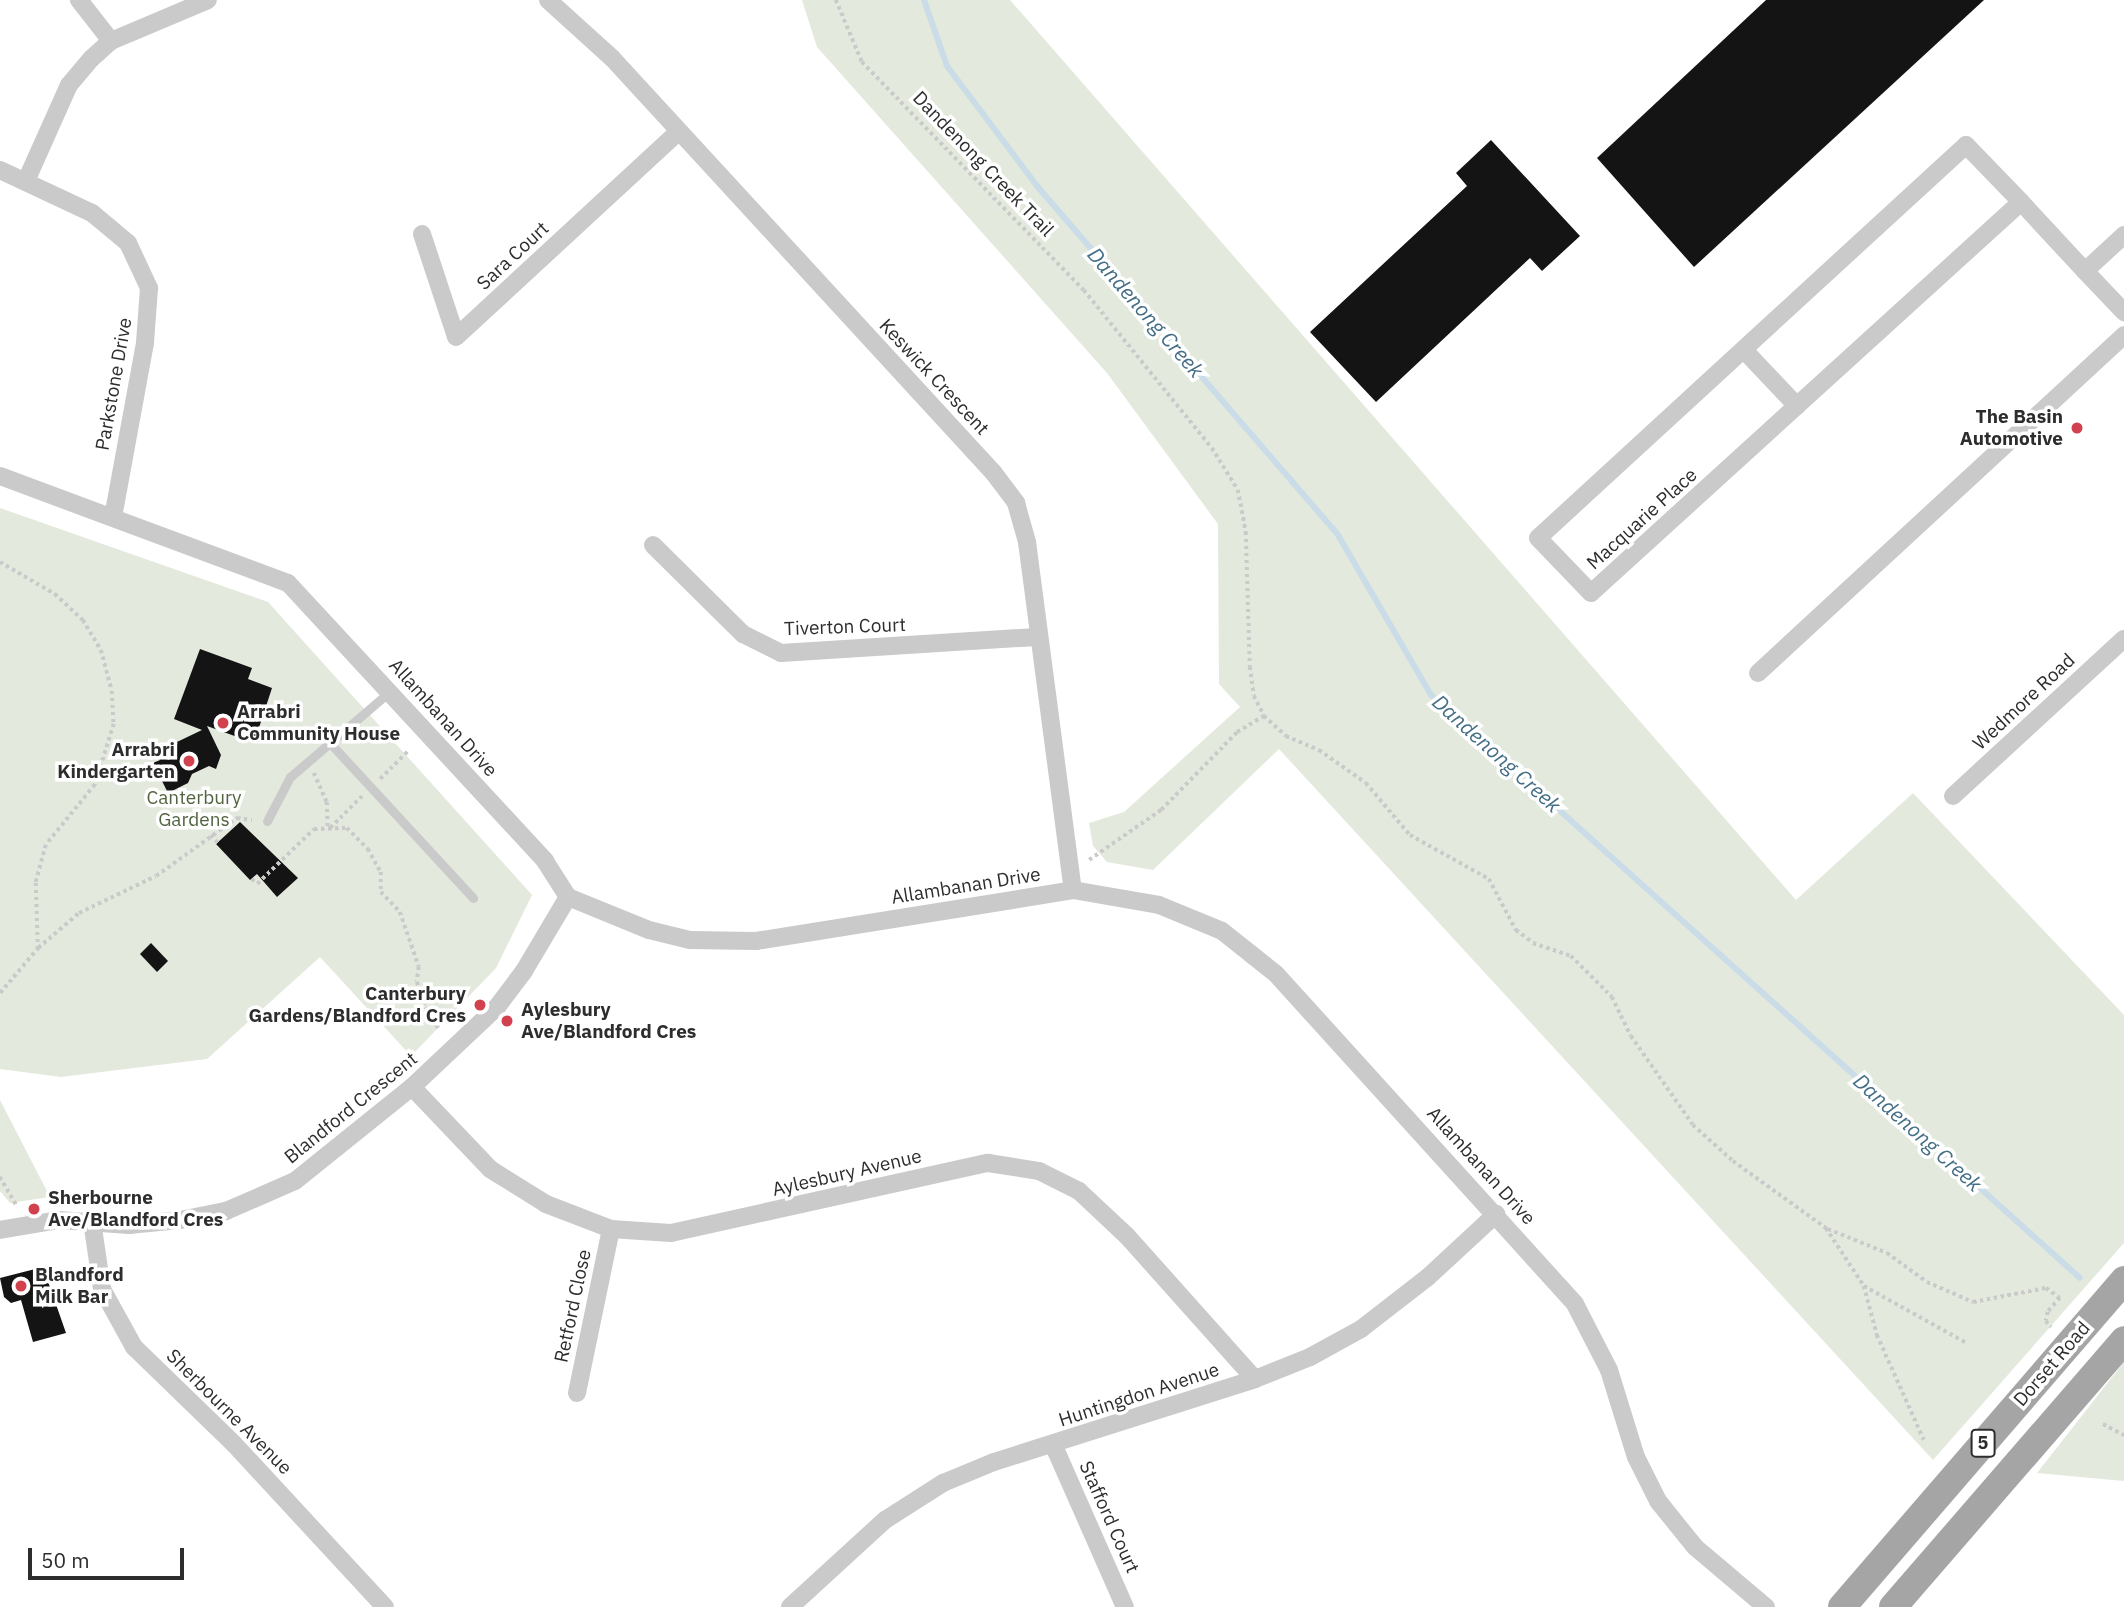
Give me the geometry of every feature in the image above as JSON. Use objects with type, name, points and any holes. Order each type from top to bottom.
[{"type":"main road","name":"Dorset Road","points":[[1842,1607],[2124,1280]]},
{"type":"main road","name":"Dorset Road","points":[[1893,1607],[2124,1340]]},
{"type":"main road","points":[[1913,1607],[1920,1577]]},
{"type":"street","points":[[79,0],[111,41]]},
{"type":"street","points":[[26,181],[69,85],[111,41],[208,0]]},
{"type":"street","name":"Keswick Crescent","points":[[552,1],[678,132],[993,472],[1016,503],[1027,542],[1037,637],[1073,890]]},
{"type":"street","name":"Sara Court","points":[[422,234],[456,337],[678,132]]},
{"type":"street","name":"Macquarie Place","points":[[2021,202],[1591,593],[1538,538],[1966,145],[2021,202],[2124,312]]},
{"type":"street","name":"Parkstone Drive","points":[[0,170],[92,213],[128,243],[149,288],[145,343],[113,517]]},
{"type":"street","points":[[2085,271],[2124,235]]},
{"type":"street","points":[[1758,673],[2124,335]]},
{"type":"street","points":[[1744,350],[1797,406]]},
{"type":"street","name":"Allambanan Drive","points":[[0,476],[288,583],[391,691],[545,861],[568,897],[649,930],[690,940],[726,942],[811,933],[1073,890],[1159,905],[1222,931],[1276,974],[1575,1304],[1596,1340],[1636,1457],[1673,1523],[1766,1607]]},
{"type":"street","name":"Tiverton Court","points":[[653,545],[743,634],[781,653],[1037,637]]},
{"type":"street","name":"Wedmore Road","points":[[1953,796],[2124,639]]},
{"type":"street","name":"Blandford Crescent","points":[[0,1230],[26,1224],[92,1221],[129,1225],[180,1220],[266,1196],[317,1165],[412,1087],[497,1007],[524,971],[568,897]]},
{"type":"street","name":"Aylesbury Avenue","points":[[412,1087],[490,1169],[546,1204],[611,1229],[671,1233],[988,1163],[1039,1171],[1079,1191],[1127,1236],[1255,1379]]},
{"type":"street","name":"Huntingdon Avenue","points":[[790,1607],[886,1521],[916,1499],[968,1472],[1255,1379],[1310,1357],[1361,1329],[1496,1214]]},
{"type":"street","name":"Sherbourne Avenue","points":[[92,1221],[102,1289],[134,1347],[234,1444],[385,1607]]},
{"type":"street","name":"Retford Close","points":[[577,1393],[611,1229]]},
{"type":"street","name":"Stafford Court","points":[[1054,1444],[1125,1607]]},
{"type":"lane","points":[[267,821],[290,778],[391,691]]},
{"type":"lane","points":[[330,743],[473,898]]},
{"type":"path","name":"Dandenong Creek Trail","points":[[836,0],[862,62],[1084,290],[1212,448],[1238,490],[1247,532],[1252,686],[1264,716]]},
{"type":"path","points":[[0,562],[55,594],[83,620],[101,650],[112,691],[114,724],[95,785],[46,845],[36,883],[38,948]]},
{"type":"path","points":[[1069,863],[1091,860],[1143,824],[1237,732],[1264,716],[1286,736],[1319,750],[1366,783],[1409,835],[1489,879],[1516,930],[1533,943],[1571,956],[1612,997],[1631,1036],[1693,1125],[1733,1161],[1826,1228],[1887,1252],[1927,1282],[1973,1301],[2046,1288],[2060,1298],[2046,1321],[2066,1347]]},
{"type":"path","points":[[307,763],[327,802],[328,829]]},
{"type":"path","points":[[0,993],[38,948],[79,913],[156,876],[237,818],[267,821]]},
{"type":"path","points":[[252,879],[257,884],[314,830],[347,828],[368,849],[381,872],[381,892],[400,912],[419,967],[417,982],[426,1007],[440,1031]]},
{"type":"path","points":[[211,835],[218,843]]},
{"type":"path","points":[[0,1177],[26,1224]]},
{"type":"path","points":[[1826,1228],[1864,1286],[1877,1335],[1924,1440]]},
{"type":"path","points":[[1864,1286],[1968,1344]]},
{"type":"path","points":[[2103,1424],[2124,1435]]},
{"type":"green space","points":[[802,0],[1010,0],[1796,900],[1913,793],[2124,1015],[2124,1243],[1933,1460],[1279,749],[1153,870],[1107,862],[1093,846],[1089,823],[1124,812],[1240,707],[1219,684],[1218,524],[1107,373],[817,47]]},
{"type":"green space","name":"Canterbury Gardens","points":[[0,508],[268,602],[532,895],[496,968],[411,1056],[320,957],[207,1059],[61,1077],[0,1069]]},
{"type":"green space","points":[[0,1100],[50,1197],[10,1203],[0,1191]]},
{"type":"green space","points":[[2124,1362],[2124,1481],[2037,1473]]},
{"type":"building","points":[[1766,0],[1984,0],[1694,267],[1597,158]]},
{"type":"building","points":[[1491,140],[1580,236],[1542,271],[1530,258],[1376,402],[1310,332],[1467,186],[1456,173]]},
{"type":"building","name":"Arrabri Community House","points":[[200,649],[252,668],[248,679],[272,688],[254,743],[207,726],[221,755],[216,769],[209,766],[192,774],[188,783],[168,793],[153,763],[160,760],[156,752],[202,730],[174,719]]},
{"type":"building","points":[[240,822],[298,878],[277,897],[257,874],[250,880],[216,844]]},
{"type":"building","points":[[151,943],[168,961],[157,972],[140,954]]},
{"type":"building","points":[[43,1267],[66,1333],[33,1342],[21,1300],[11,1303],[4,1297],[0,1278]]},
{"type":"waterway","name":"Dandenong Creek","points":[[924,0],[947,66],[1037,186],[1338,535],[1431,695],[2080,1278]]},
{"type":"place","name":"The Basin Automotive","points":[[2077,428]]},
{"type":"place","name":"Arrabri Community House","points":[[223,723]]},
{"type":"place","name":"Arrabri Kindergarten","points":[[189,761]]},
{"type":"place","name":"Canterbury Gardens/Blandford Cres","points":[[480,1005]]},
{"type":"place","name":"Aylesbury Ave/Blandford Cres","points":[[507,1021]]},
{"type":"place","name":"Sherbourne Ave/Blandford Cres","points":[[34,1209]]},
{"type":"place","name":"Blandford Milk Bar","points":[[21,1286]]}]
